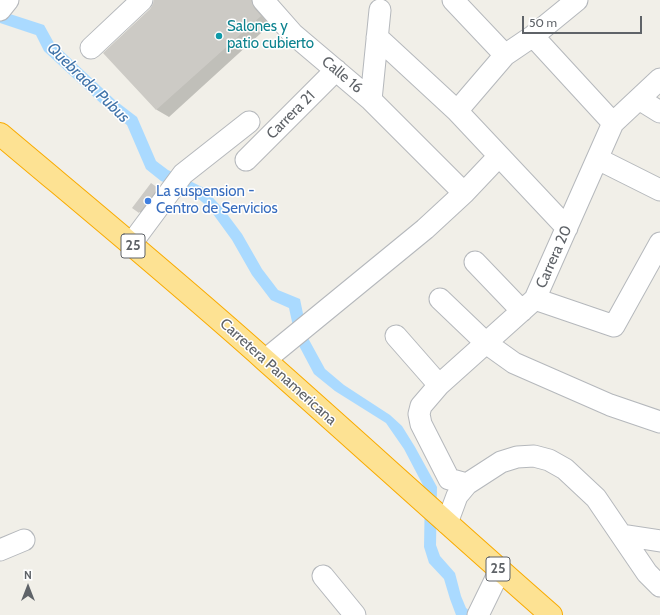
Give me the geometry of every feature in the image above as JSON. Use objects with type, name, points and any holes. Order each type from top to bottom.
[{"type":"highway","name":"Carretera Panamericana","points":[[0,134],[131,244],[265,360],[446,523],[551,615]]},
{"type":"street","points":[[0,10],[8,0]]},
{"type":"street","points":[[91,48],[142,0]]},
{"type":"street","name":"Calle 16","points":[[263,0],[293,34],[372,100],[464,193]]},
{"type":"street","points":[[453,0],[505,55]]},
{"type":"street","points":[[456,111],[505,55],[533,36],[577,0]]},
{"type":"street","points":[[372,100],[381,3]]},
{"type":"street","points":[[533,36],[613,123]]},
{"type":"street","points":[[377,37],[456,111],[567,228]]},
{"type":"street","name":"Carrera 21","points":[[246,160],[336,70]]},
{"type":"street","name":"Carrera 20","points":[[467,484],[448,479],[421,424],[421,406],[439,385],[528,305],[567,228],[613,123],[660,79]]},
{"type":"street","points":[[639,99],[660,112]]},
{"type":"street","points":[[131,244],[177,181],[249,122]]},
{"type":"street","points":[[265,360],[425,229],[464,193],[499,156]]},
{"type":"street","points":[[598,159],[660,190]]},
{"type":"street","points":[[476,262],[528,305],[614,326],[660,243]]},
{"type":"street","points":[[440,299],[486,343],[514,363],[610,405],[660,422]]},
{"type":"street","points":[[396,336],[439,385]]},
{"type":"street","points":[[446,523],[457,496],[467,484],[501,462],[517,457],[534,456],[549,460],[565,469],[596,498],[647,574],[660,586]]},
{"type":"street","points":[[622,535],[660,541]]},
{"type":"street","points":[[0,550],[24,540]]},
{"type":"street","points":[[478,615],[500,570]]},
{"type":"street","points":[[323,576],[355,615]]},
{"type":"water","name":"Quebrada Pubus","points":[[0,10],[44,25],[54,43],[116,101],[137,117],[156,161],[168,170],[204,188],[224,210],[242,234],[262,269],[278,290],[300,299],[308,338],[325,369],[344,385],[390,415],[402,426],[437,487],[436,545],[440,556],[455,573],[466,608],[475,615],[456,615],[444,579],[429,563],[424,547],[425,489],[404,449],[386,423],[335,391],[314,374],[296,340],[289,308],[271,300],[252,275],[232,240],[208,207],[195,196],[161,181],[146,169],[127,125],[108,110],[44,51],[36,35],[0,23]]},
{"type":"building","points":[[154,0],[251,0],[254,8],[261,16],[156,110],[103,53],[150,9]]},
{"type":"building","points":[[151,183],[158,188],[139,213],[132,208]]},
{"type":"place","name":"Salones y patio cubierto","points":[[219,36]]},
{"type":"place","name":"La suspension - Centro de Servicios","points":[[148,201]]}]
